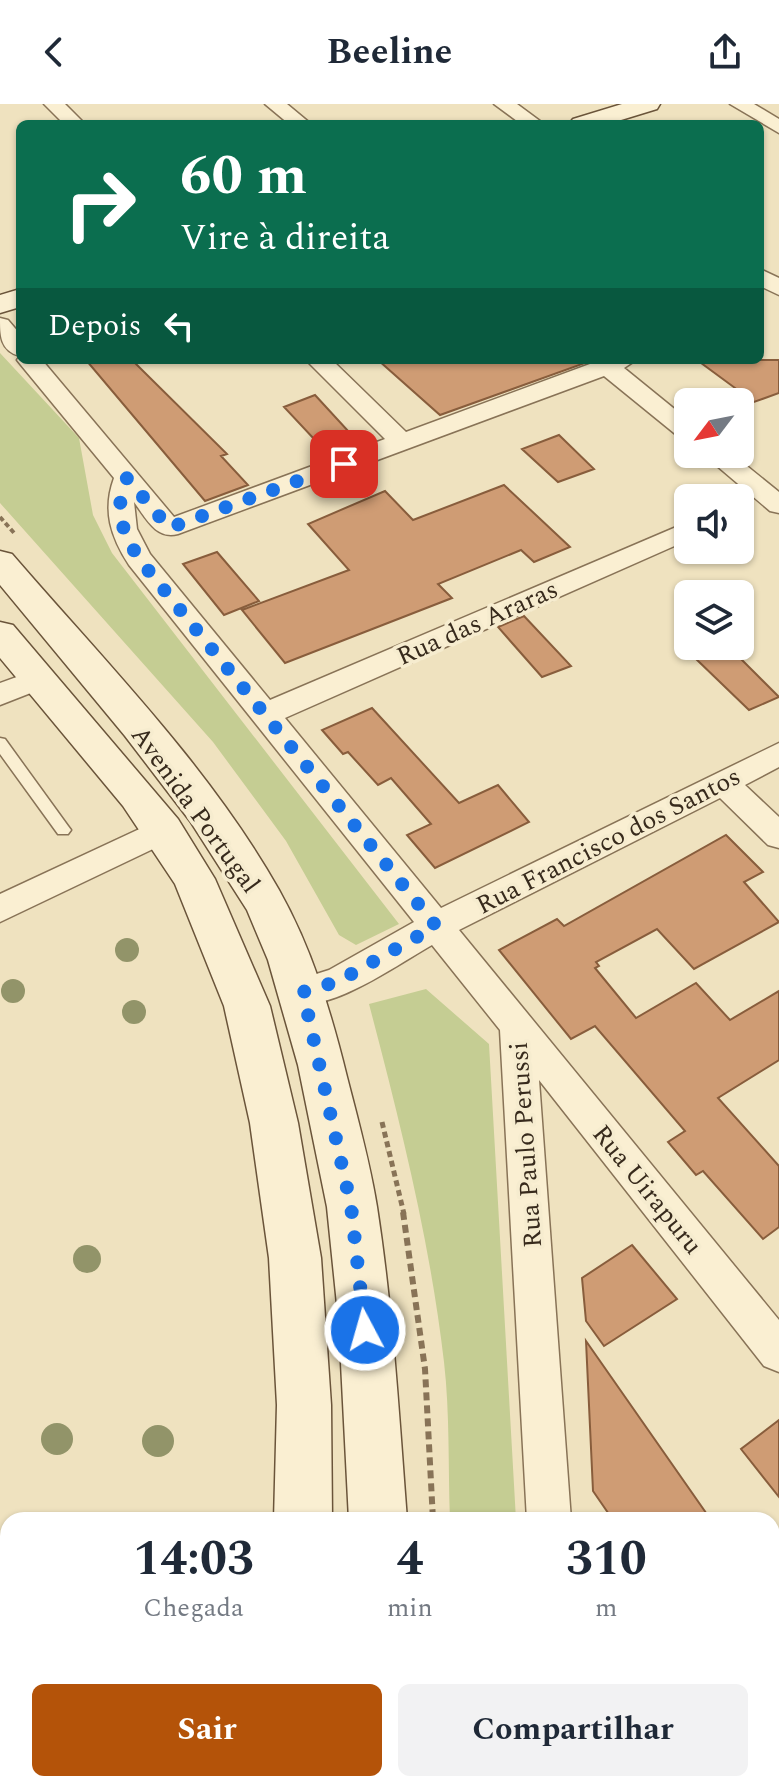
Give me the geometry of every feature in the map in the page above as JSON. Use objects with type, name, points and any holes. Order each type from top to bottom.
[{"type":"main road","points":[[595,120],[648,104]]},
{"type":"main road","name":"Avenida Portugal","points":[[0,562],[186,787],[234,853],[264,903],[303,992],[351,1206],[368,1361],[377,1512]]},
{"type":"main road","points":[[0,634],[18,687],[137,795],[163,830],[194,879],[247,1006],[274,1123],[295,1258],[304,1405],[303,1512]]},
{"type":"street","points":[[54,104],[71,120]]},
{"type":"street","points":[[275,104],[296,120]]},
{"type":"street","points":[[504,104],[528,120]]},
{"type":"street","points":[[740,104],[779,127]]},
{"type":"street","points":[[764,282],[776,299]]},
{"type":"street","points":[[0,325],[16,344]]},
{"type":"street","points":[[32,364],[169,528],[605,364]]},
{"type":"street","points":[[322,364],[402,442]]},
{"type":"street","points":[[612,364],[674,419]]},
{"type":"street","points":[[733,468],[773,500]]},
{"type":"street","name":"Rua Paulo Perussi","points":[[127,478],[119,498],[121,519],[139,559],[517,1026],[548,1512]]},
{"type":"street","name":"Rua das Araras","points":[[266,714],[674,536]]},
{"type":"street","name":"Rua Francisco dos Santos","points":[[303,992],[339,981],[436,926],[779,754]]},
{"type":"street","points":[[723,782],[779,836]]},
{"type":"street","points":[[0,909],[163,830]]},
{"type":"street","name":"Rua Uirapuru","points":[[517,1026],[779,1352]]},
{"type":"lane","points":[[0,743],[63,830]]},
{"type":"green space","points":[[0,353],[79,438],[93,515],[112,553],[399,924],[356,945],[339,935],[286,841],[213,742],[0,503]]},
{"type":"green space","points":[[426,989],[489,1044],[516,1512],[450,1512],[444,1362],[431,1272],[413,1182],[369,1004]]},
{"type":"building","points":[[764,360],[779,360],[779,393],[754,402],[754,388],[735,388],[702,364],[764,364]]},
{"type":"building","points":[[89,364],[136,364],[227,454],[221,456],[248,485],[205,501]]},
{"type":"building","points":[[383,364],[582,364],[440,415]]},
{"type":"building","points":[[315,395],[361,445],[330,456],[284,407]]},
{"type":"building","points":[[559,435],[594,469],[558,482],[522,449]]},
{"type":"building","points":[[504,485],[570,547],[534,562],[521,550],[438,584],[452,598],[285,663],[242,610],[349,570],[308,524],[385,491],[413,520]]},
{"type":"building","points":[[217,552],[259,601],[224,615],[183,564]]},
{"type":"building","points":[[524,616],[571,666],[542,677],[498,627]]},
{"type":"building","points":[[697,660],[742,660],[779,697],[749,710]]},
{"type":"building","points":[[372,708],[459,803],[498,785],[529,822],[435,868],[407,835],[431,824],[391,778],[378,785],[348,752],[343,754],[322,730]]},
{"type":"building","points":[[726,835],[763,872],[744,882],[779,922],[694,969],[657,929],[596,962],[599,966],[595,968],[636,1018],[696,983],[730,1020],[779,991],[779,1060],[718,1098],[779,1166],[779,1227],[763,1239],[703,1171],[696,1175],[668,1142],[685,1131],[595,1026],[571,1039],[499,950],[557,919],[564,926]]},
{"type":"building","points":[[632,1245],[677,1299],[604,1346],[586,1321],[582,1278]]},
{"type":"building","points":[[586,1341],[705,1512],[607,1512],[593,1491]]},
{"type":"building","points":[[779,1420],[779,1497],[741,1449]]},
{"type":"route","points":[[344,464],[169,528],[127,478],[119,498],[121,519],[139,559],[436,926],[339,981],[303,992],[351,1206],[365,1330]]}]
